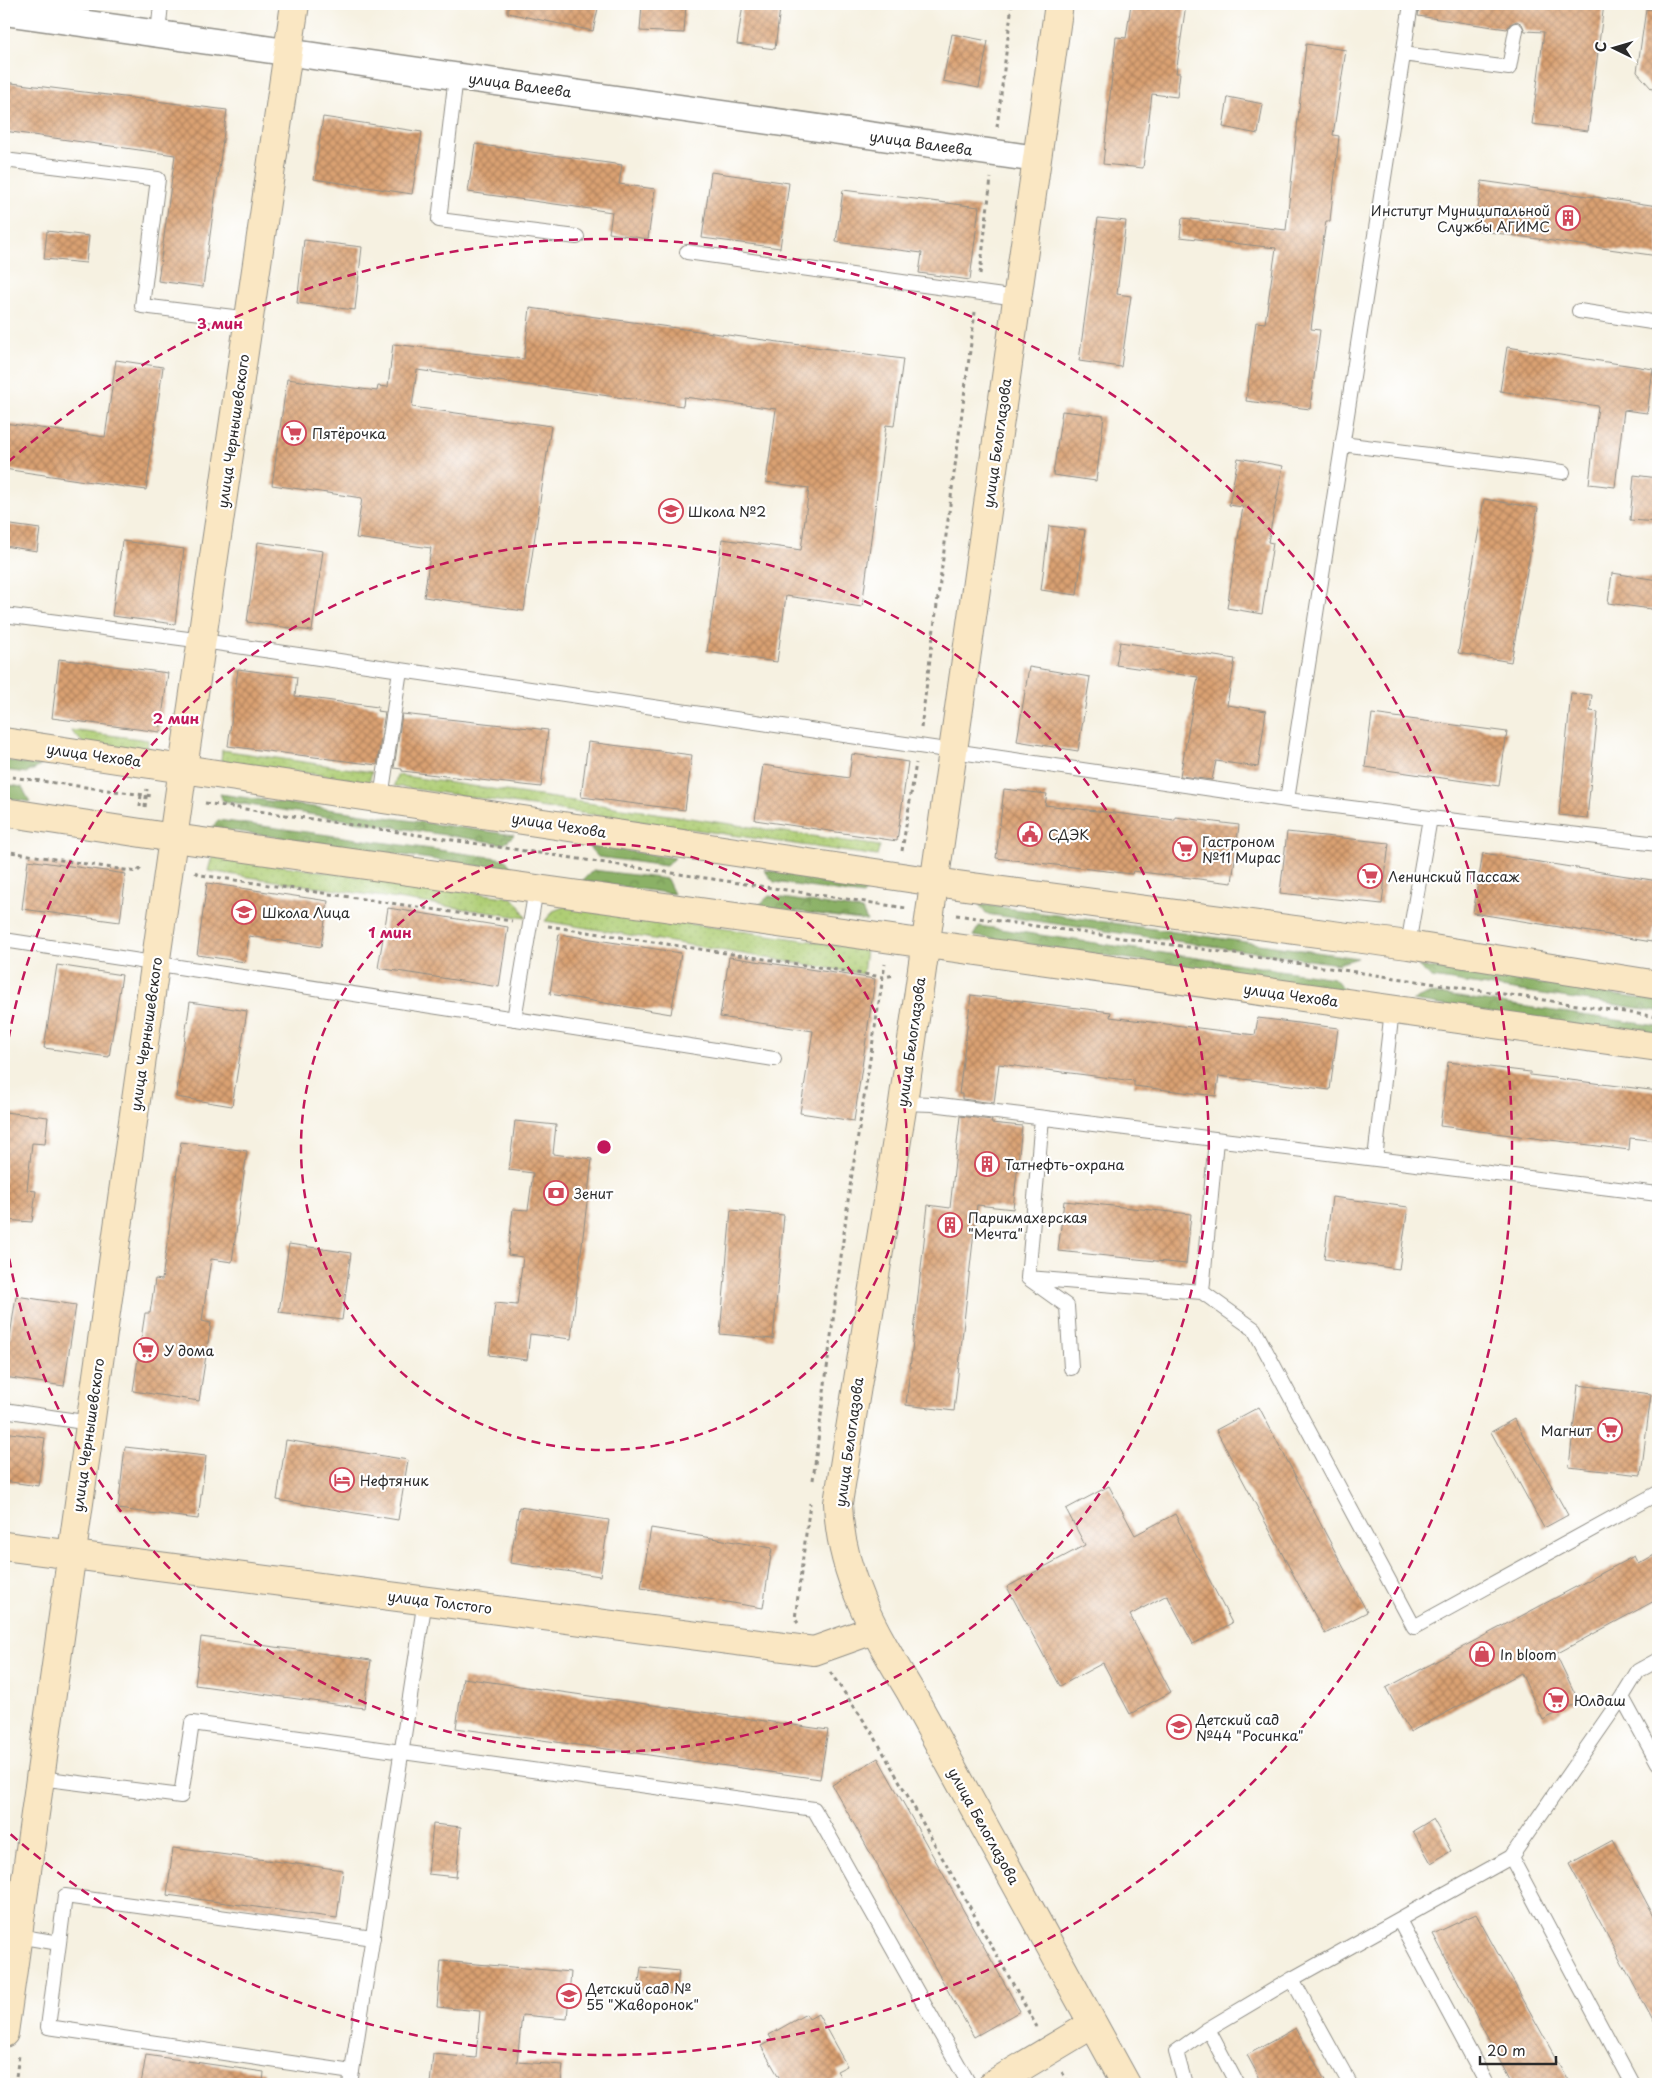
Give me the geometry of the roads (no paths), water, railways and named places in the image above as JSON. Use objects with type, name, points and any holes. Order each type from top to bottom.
[{"type":"street","name":"улица Чернышевского","points":[[183,768],[295,4]]},
{"type":"street","name":"улица Белоглазова","points":[[935,882],[1059,4]]},
{"type":"street","name":"улица Валеева","points":[[4,12],[1037,159]]},
{"type":"street","name":"улица Чехова","points":[[4,742],[935,882],[1408,946],[1658,985]]},
{"type":"street","points":[[174,838],[183,768]]},
{"type":"street","name":"улица Чехова","points":[[4,812],[174,838],[1658,1048]]},
{"type":"street","name":"улица Чернышевского","points":[[4,2033],[174,838]]},
{"type":"street","points":[[925,943],[935,882]]},
{"type":"street","name":"улица Белоглазова","points":[[925,943],[903,1103],[838,1503],[838,1527],[845,1556],[873,1630],[910,1691],[1126,2084]]},
{"type":"street","name":"улица Толстого","points":[[4,1546],[814,1650],[873,1630]]},
{"type":"street","points":[[993,2084],[1093,2024]]},
{"type":"lane","points":[[158,34],[162,4]]},
{"type":"lane","points":[[1287,800],[1411,4]]},
{"type":"lane","points":[[1403,54],[1509,68],[1516,30]]},
{"type":"lane","points":[[456,76],[439,220],[577,237]]},
{"type":"lane","points":[[4,160],[158,179],[142,306],[250,319]]},
{"type":"lane","points":[[687,252],[1018,298]]},
{"type":"lane","points":[[1579,311],[1658,323]]},
{"type":"lane","points":[[1342,444],[1563,472]]},
{"type":"lane","points":[[4,615],[203,641],[1287,800],[1658,844]]},
{"type":"lane","points":[[381,798],[400,670]]},
{"type":"lane","points":[[1408,946],[1430,818]]},
{"type":"lane","points":[[514,1019],[536,889]]},
{"type":"lane","points":[[4,940],[774,1059]]},
{"type":"lane","points":[[1375,1159],[1392,1010]]},
{"type":"lane","points":[[903,1103],[932,1104],[1658,1194]]},
{"type":"lane","points":[[1028,1278],[1042,1118]]},
{"type":"lane","points":[[1202,1292],[1216,1140]]},
{"type":"lane","points":[[1028,1278],[1202,1292],[1254,1329],[1414,1628],[1658,1494]]},
{"type":"lane","points":[[1028,1278],[1067,1306],[1071,1368]]},
{"type":"lane","points":[[4,1410],[90,1423]]},
{"type":"lane","points":[[373,1938],[65,1896],[48,2026],[351,2078],[373,1938],[402,1752],[425,1600]]},
{"type":"lane","points":[[1185,2084],[1176,2052],[1208,2029],[1292,1979],[1511,1857],[1638,1671],[1658,1660]]},
{"type":"lane","points":[[1622,1697],[1658,1763]]},
{"type":"lane","points":[[40,1778],[181,1796],[192,1723],[814,1809],[969,2084]]},
{"type":"lane","points":[[1511,1857],[1632,2084]]},
{"type":"lane","points":[[1398,1920],[1488,2084]]},
{"type":"lane","points":[[17,1936],[58,1943]]},
{"type":"lane","points":[[1292,1979],[1350,2084]]},
{"type":"lane","points":[[1208,2029],[1237,2084]]},
{"type":"place","name":"Институт Муниципальной Службы АГИМС","points":[[1568,218]]},
{"type":"place","name":"Пятёрочка","points":[[294,433]]},
{"type":"place","name":"Школа №2","points":[[671,511]]},
{"type":"place","name":"СДЭК","points":[[1030,834]]},
{"type":"place","name":"Гастроном №11 Мирас","points":[[1185,849]]},
{"type":"place","name":"Ленинский Пассаж","points":[[1370,876]]},
{"type":"place","name":"Школа Лица","points":[[244,912]]},
{"type":"place","name":"Татнефть-охрана","points":[[987,1164]]},
{"type":"place","name":"Зенит","points":[[556,1193]]},
{"type":"place","name":"Парикмахерская \"Мечта\"","points":[[950,1225]]},
{"type":"place","name":"У дома","points":[[146,1350]]},
{"type":"place","name":"Магнит","points":[[1610,1430]]},
{"type":"place","name":"Нефтяник","points":[[342,1480]]},
{"type":"place","name":"In bloom","points":[[1482,1654]]},
{"type":"place","name":"Юлдаш","points":[[1556,1700]]},
{"type":"place","name":"Детский сад №44 \"Росинка\"","points":[[1179,1727]]},
{"type":"place","name":"Детский сад № 55 \"Жаворонок\"","points":[[569,1996]]}]
